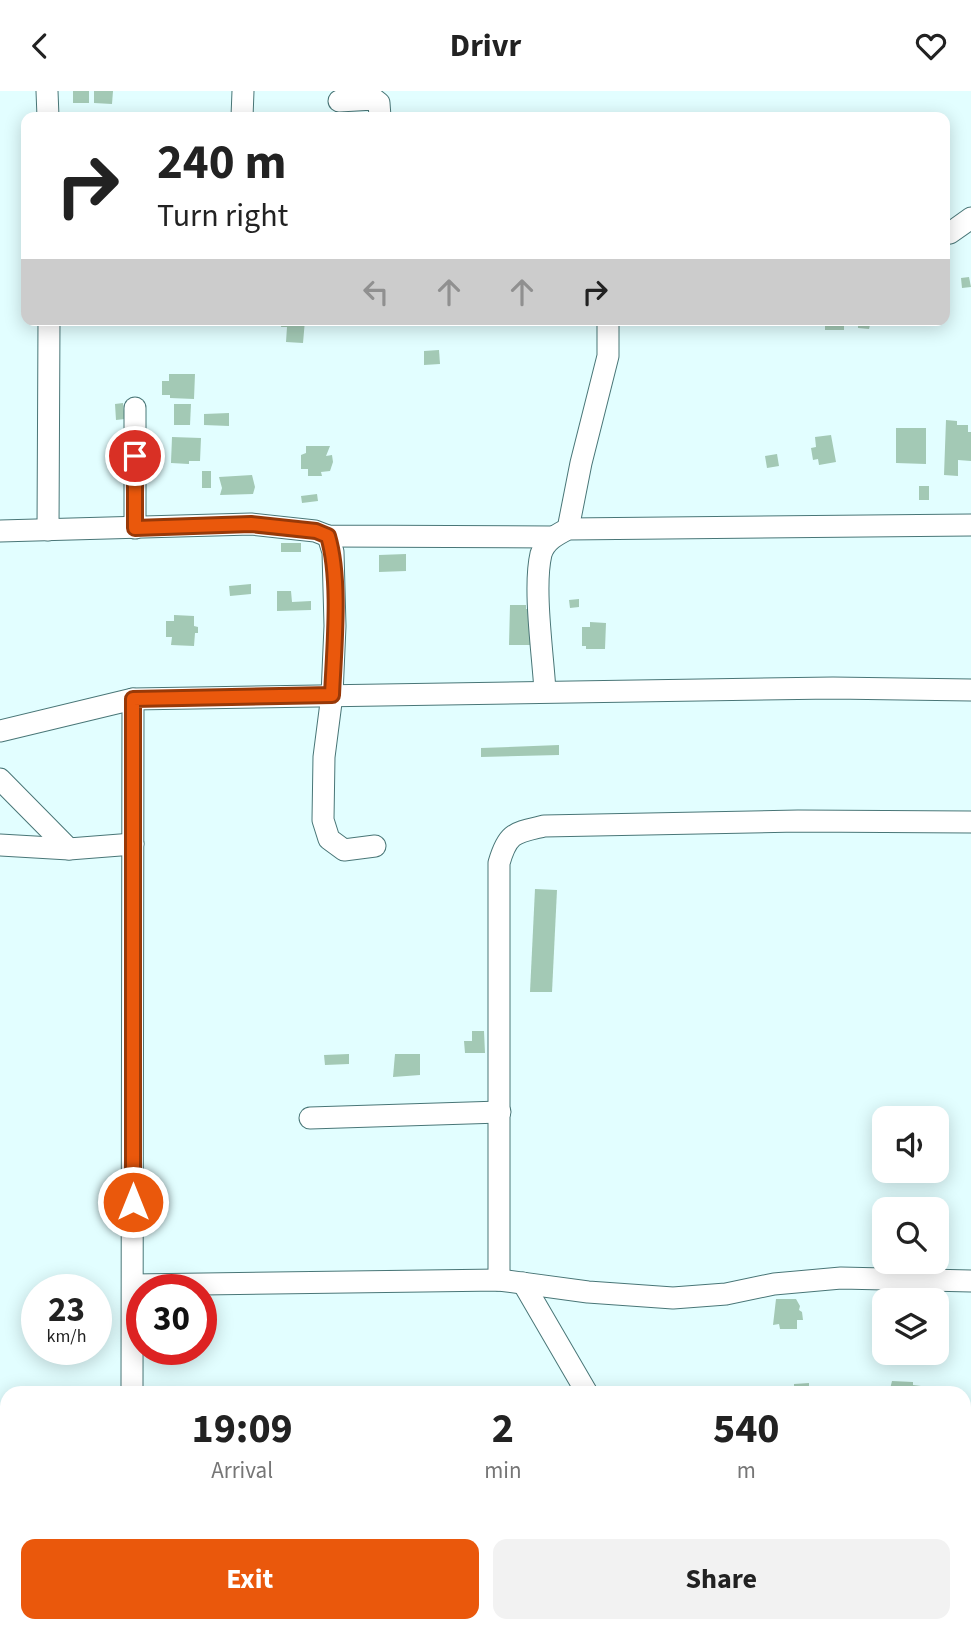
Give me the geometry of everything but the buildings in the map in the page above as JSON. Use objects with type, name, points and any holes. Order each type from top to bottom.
[{"type":"street","points":[[47,91],[48,112]]},
{"type":"street","points":[[242,112],[243,91]]},
{"type":"street","points":[[339,101],[374,99],[379,103],[380,112]]},
{"type":"street","points":[[950,233],[971,218]]},
{"type":"street","points":[[48,530],[49,326]]},
{"type":"street","points":[[545,691],[539,588],[541,553],[560,533],[581,463],[608,356],[608,326]]},
{"type":"street","points":[[135,408],[135,528]]},
{"type":"street","points":[[0,531],[251,524],[316,531],[328,536],[971,525]]},
{"type":"street","points":[[328,536],[333,552],[335,626],[332,695],[324,757],[323,820],[329,839],[344,850],[375,846]]},
{"type":"street","points":[[0,731],[133,699],[545,691],[834,688],[971,690]]},
{"type":"street","points":[[133,699],[133,1274]]},
{"type":"street","points":[[0,779],[69,849]]},
{"type":"street","points":[[499,1280],[499,863],[505,843],[515,833],[544,826],[798,821],[971,822]]},
{"type":"street","points":[[0,845],[69,849],[133,844]]},
{"type":"street","points":[[310,1118],[500,1112]]},
{"type":"street","points":[[217,1284],[499,1280],[589,1292],[673,1298],[726,1294],[774,1284],[841,1278],[971,1281]]},
{"type":"street","points":[[523,1283],[583,1386]]},
{"type":"street","points":[[132,1365],[132,1386]]},
{"type":"route","points":[[133,1202],[133,699],[332,695],[335,626],[333,552],[328,536],[316,531],[251,524],[135,528],[135,456]]}]
